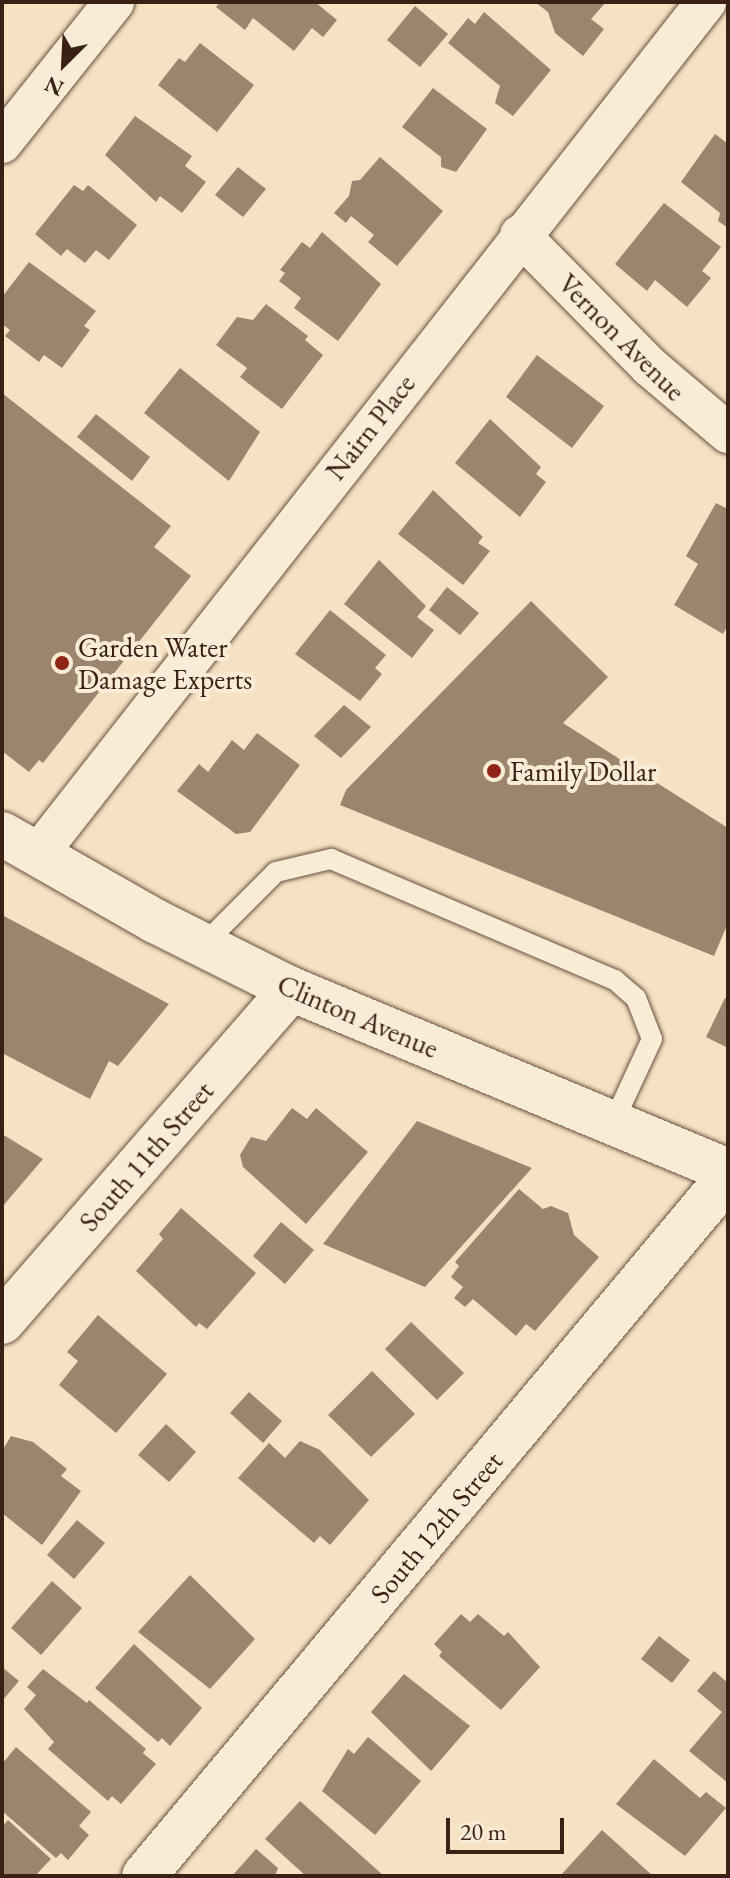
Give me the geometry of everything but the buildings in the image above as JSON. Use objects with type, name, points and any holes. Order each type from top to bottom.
[{"type":"street","points":[[2,143],[114,2]]},
{"type":"street","name":"Nairn Place","points":[[20,844],[520,235],[706,2]]},
{"type":"street","name":"Vernon Avenue","points":[[520,235],[649,366],[728,433]]},
{"type":"street","name":"Clinton Avenue","points":[[20,844],[203,945],[291,989],[728,1171]]},
{"type":"street","name":"South 11th Street","points":[[2,1322],[291,989]]},
{"type":"street","name":"South 12th Street","points":[[144,1876],[728,1177]]},
{"type":"lane","points":[[203,945],[276,872],[331,859],[615,980],[636,998],[652,1039],[613,1123]]},
{"type":"place","name":"Garden Water Damage Experts","points":[[62,663]]},
{"type":"place","name":"Family Dollar","points":[[494,771]]}]
